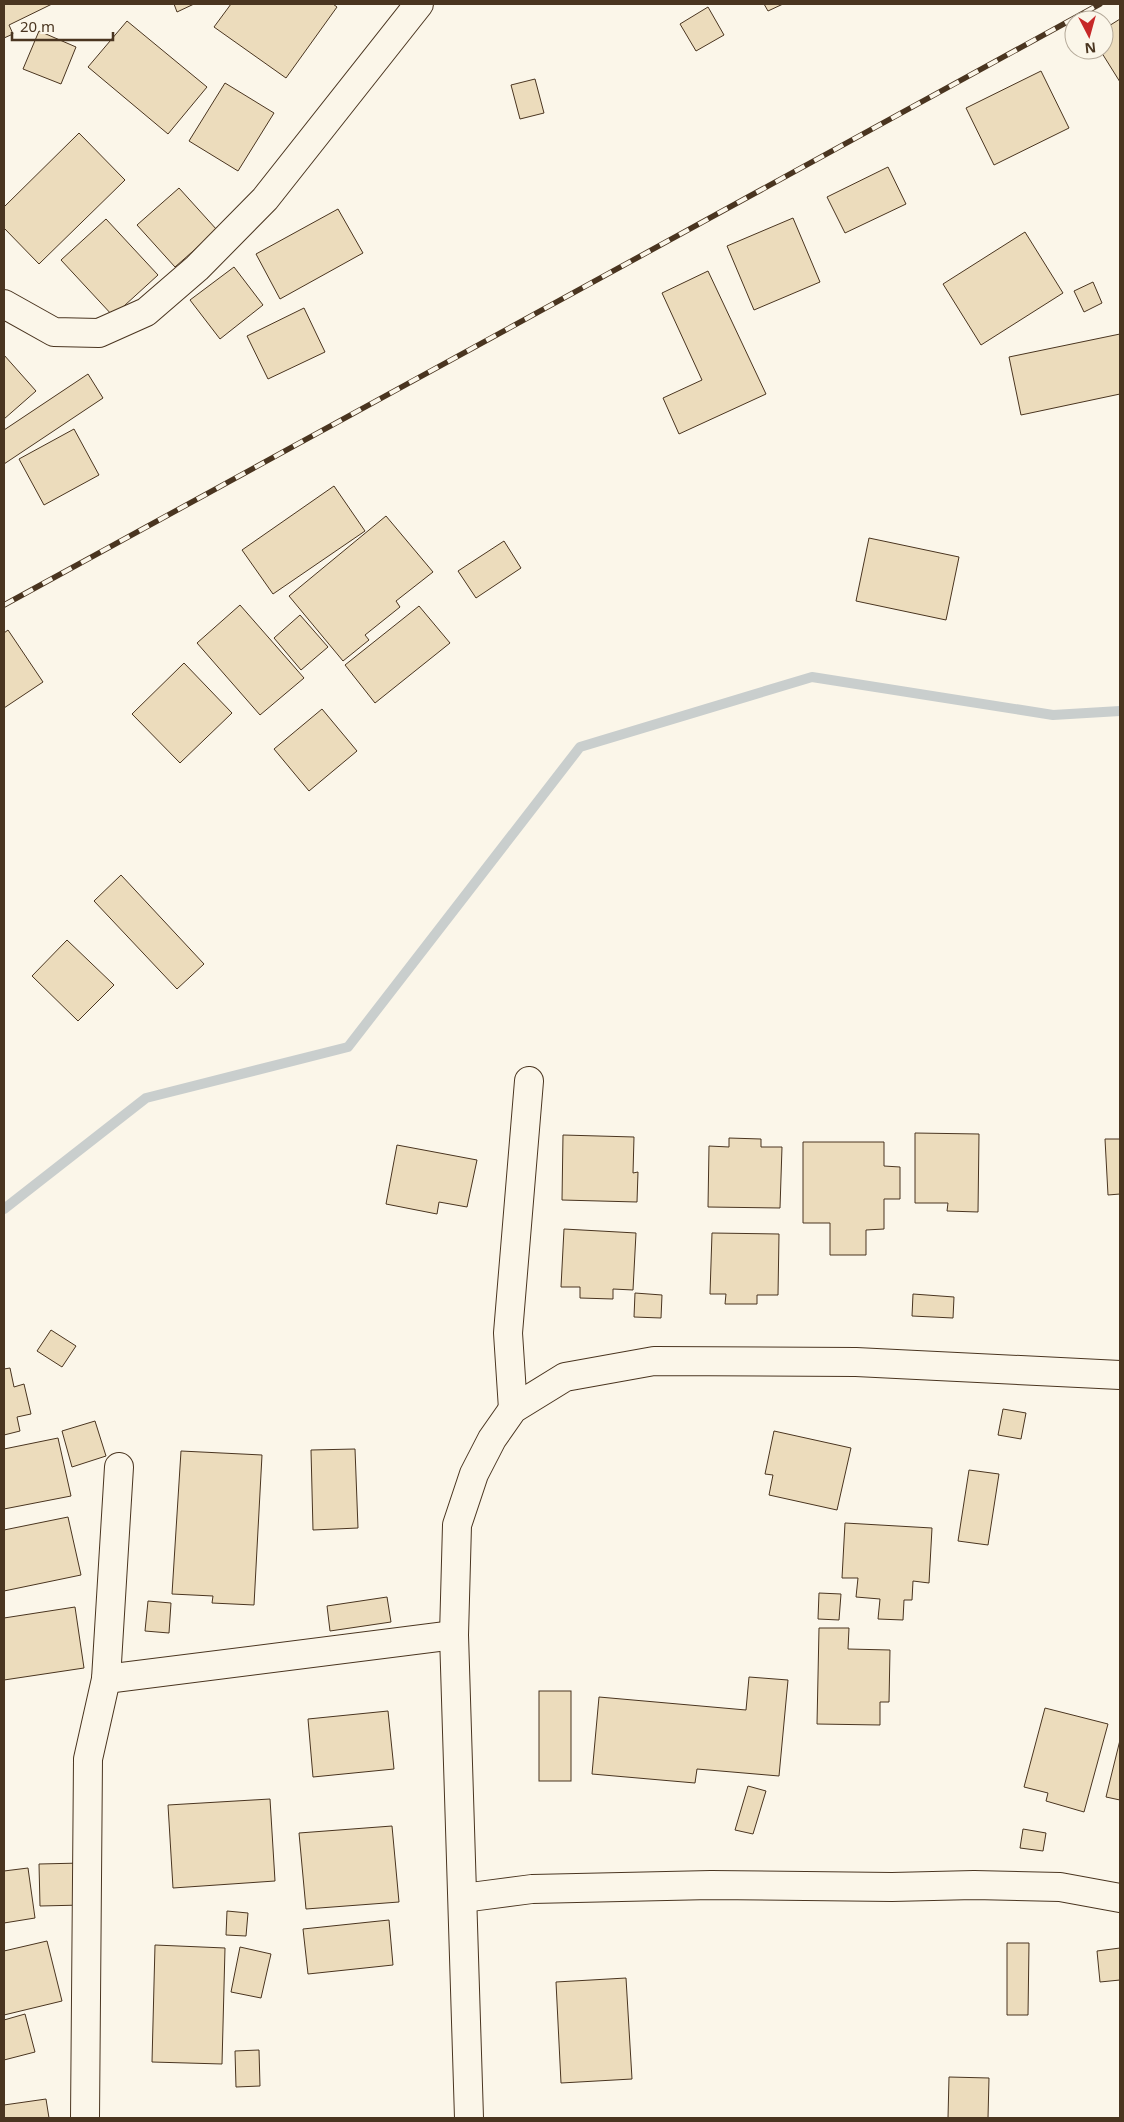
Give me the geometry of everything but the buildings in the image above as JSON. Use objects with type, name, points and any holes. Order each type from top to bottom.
[{"type":"street","points":[[4,304],[54,332],[99,333],[146,312],[197,268],[265,200],[419,4]]},
{"type":"street","points":[[513,1409],[508,1333],[529,1082]]},
{"type":"street","points":[[469,2118],[454,1635],[457,1525],[474,1474],[492,1439],[513,1409],[566,1377],[654,1361],[856,1362],[1120,1376]]},
{"type":"street","points":[[85,2118],[88,1759],[106,1679],[119,1467]]},
{"type":"street","points":[[106,1679],[454,1635]]},
{"type":"street","points":[[463,1898],[532,1890],[711,1885],[892,1887],[974,1885],[1060,1887],[1120,1898]]},
{"type":"waterway","points":[[4,1209],[146,1098],[348,1047],[580,747],[812,677],[1053,715],[1120,711]]},
{"type":"railway","points":[[4,605],[1100,4]]}]
